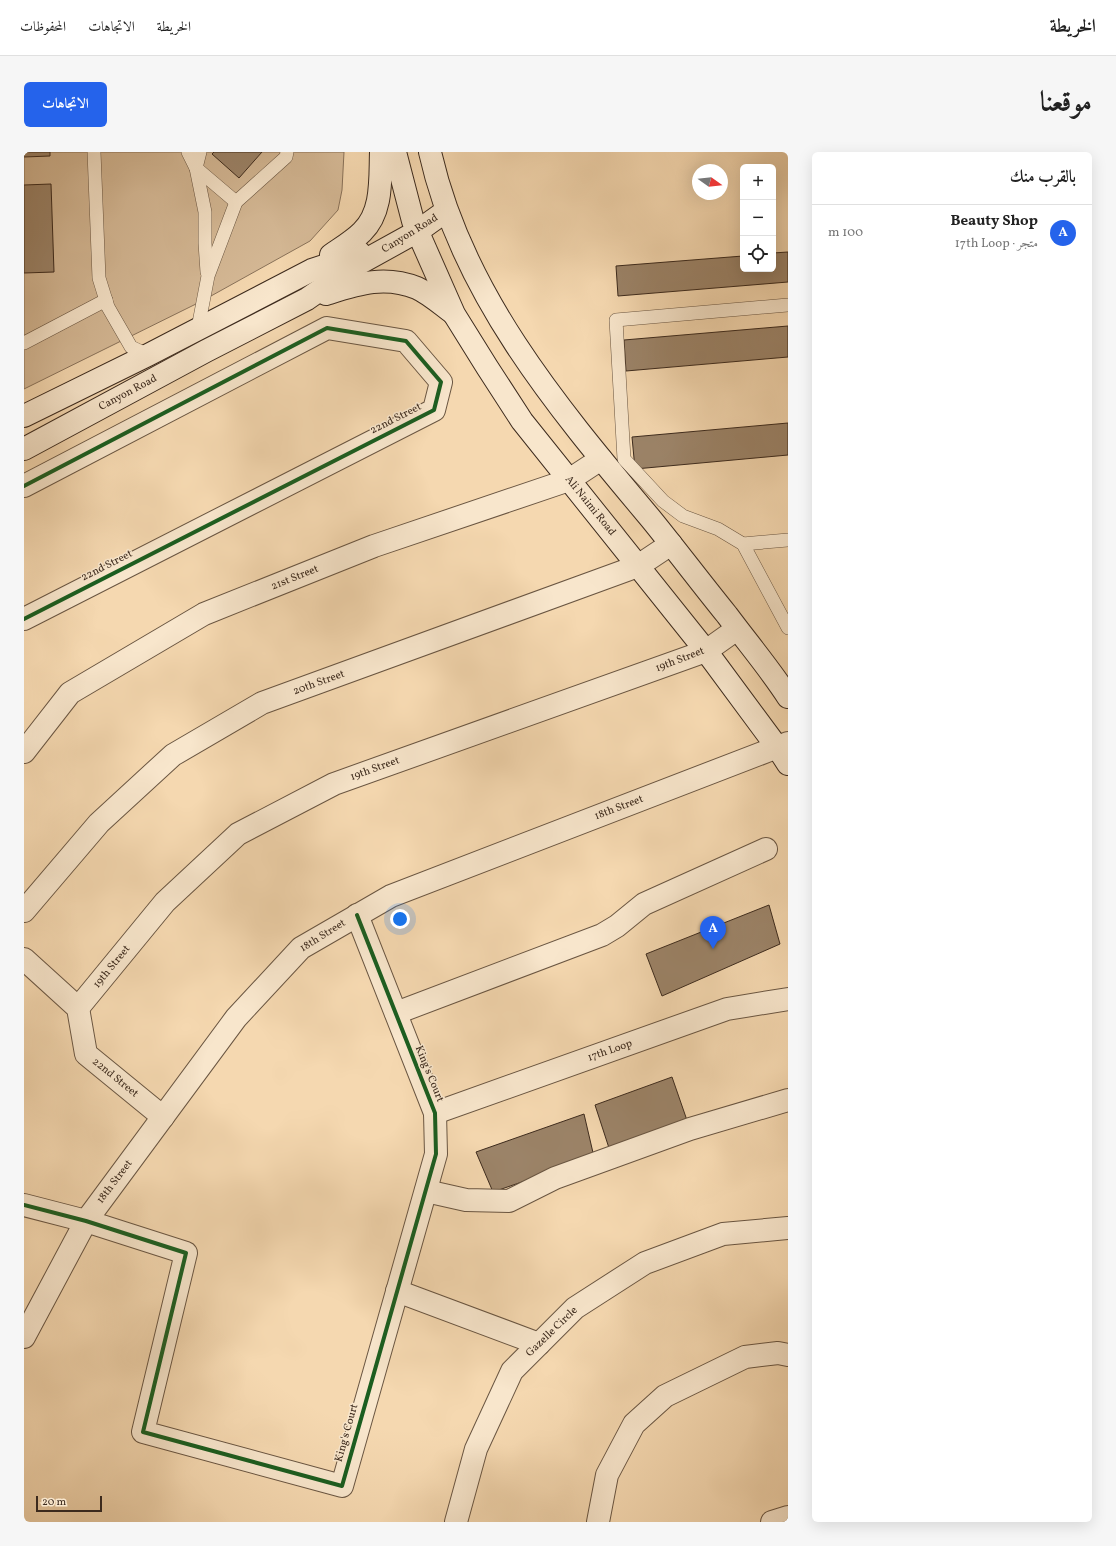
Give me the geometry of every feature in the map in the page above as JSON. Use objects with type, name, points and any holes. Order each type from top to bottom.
[{"type":"street","points":[[312,270],[362,232],[371,220],[379,195],[381,152]]},
{"type":"street","name":"Ali Naimi Road","points":[[395,152],[416,226],[454,314],[522,421],[784,751]]},
{"type":"street","points":[[430,152],[446,211],[460,243],[491,304],[514,342],[547,391],[600,459],[671,544],[788,698]]},
{"type":"street","name":"Canyon Road","points":[[24,416],[148,355],[312,270],[348,258],[446,211]]},
{"type":"street","name":"Canyon Road","points":[[24,449],[206,351],[307,299],[416,226]]},
{"type":"street","points":[[307,299],[364,283],[381,281],[418,289],[454,314]]},
{"type":"street","name":"22nd Street","points":[[24,486],[327,328],[406,341],[441,382],[434,410],[24,618]]},
{"type":"street","name":"21st Street","points":[[24,752],[70,693],[204,614],[374,546],[569,480],[600,459]]},
{"type":"street","name":"20th Street","points":[[24,911],[99,823],[172,755],[262,703],[638,566],[671,544]]},
{"type":"street","name":"19th Street","points":[[78,1008],[165,902],[238,834],[334,784],[706,651],[737,629]]},
{"type":"street","name":"18th Street","points":[[24,1337],[86,1221],[236,1018],[301,948],[391,896],[784,751]]},
{"type":"street","points":[[396,1013],[602,935],[617,926],[644,904],[766,849]]},
{"type":"street","name":"King's Court","points":[[86,1221],[186,1253],[143,1432],[342,1486],[436,1154],[435,1112],[357,915]]},
{"type":"street","points":[[24,959],[78,1008]]},
{"type":"street","name":"17th Loop","points":[[435,1112],[727,1009],[788,999]]},
{"type":"street","name":"22nd Street","points":[[78,1008],[86,1054],[163,1117]]},
{"type":"street","points":[[426,1191],[466,1200],[510,1201],[555,1178],[690,1129],[788,1100]]},
{"type":"street","points":[[24,1205],[86,1221]]},
{"type":"street","name":"Gazelle Circle","points":[[456,1522],[476,1449],[512,1370],[575,1308],[645,1263],[723,1234],[788,1228]]},
{"type":"street","points":[[397,1291],[539,1344]]},
{"type":"street","points":[[598,1522],[607,1475],[634,1424],[665,1396],[745,1357],[778,1353],[788,1355]]},
{"type":"street","points":[[772,1522],[788,1517]]},
{"type":"lane","points":[[94,152],[100,278],[108,307],[131,347],[148,355]]},
{"type":"lane","points":[[188,152],[196,168],[205,212],[205,243],[208,276]]},
{"type":"lane","points":[[196,168],[200,152]]},
{"type":"lane","points":[[206,351],[198,328],[208,276],[236,202],[286,157],[287,152]]},
{"type":"lane","points":[[196,168],[236,202]]},
{"type":"lane","points":[[24,343],[106,300]]},
{"type":"lane","points":[[788,305],[616,320],[624,459],[663,501],[683,516],[718,529],[743,544],[788,628]]},
{"type":"lane","points":[[743,544],[788,540]]},
{"type":"shaded area","points":[[24,152],[344,152],[342,190],[338,210],[310,241],[202,301],[24,389]]},
{"type":"building","points":[[24,152],[50,152],[50,156],[24,157]]},
{"type":"building","points":[[214,152],[262,152],[239,178],[212,154]]},
{"type":"building","points":[[51,184],[54,272],[24,273],[24,185]]},
{"type":"building","points":[[788,252],[788,282],[618,296],[616,266],[740,256],[740,272],[776,272],[776,253]]},
{"type":"building","points":[[788,326],[788,357],[626,371],[624,340]]},
{"type":"building","points":[[788,423],[788,455],[635,469],[632,437]]},
{"type":"building","points":[[769,905],[780,944],[662,996],[646,954]]},
{"type":"building","points":[[672,1077],[690,1129],[609,1148],[595,1105]]},
{"type":"building","points":[[584,1114],[594,1157],[493,1192],[476,1152]]},
{"type":"cycle path","points":[[24,486],[327,328],[406,341],[441,382],[434,410],[24,619]]},
{"type":"cycle path","points":[[24,1205],[86,1221],[186,1253],[143,1432],[342,1486],[436,1154],[435,1113],[357,915]]},
{"type":"place","name":"Beauty Shop","points":[[713,949]]}]
